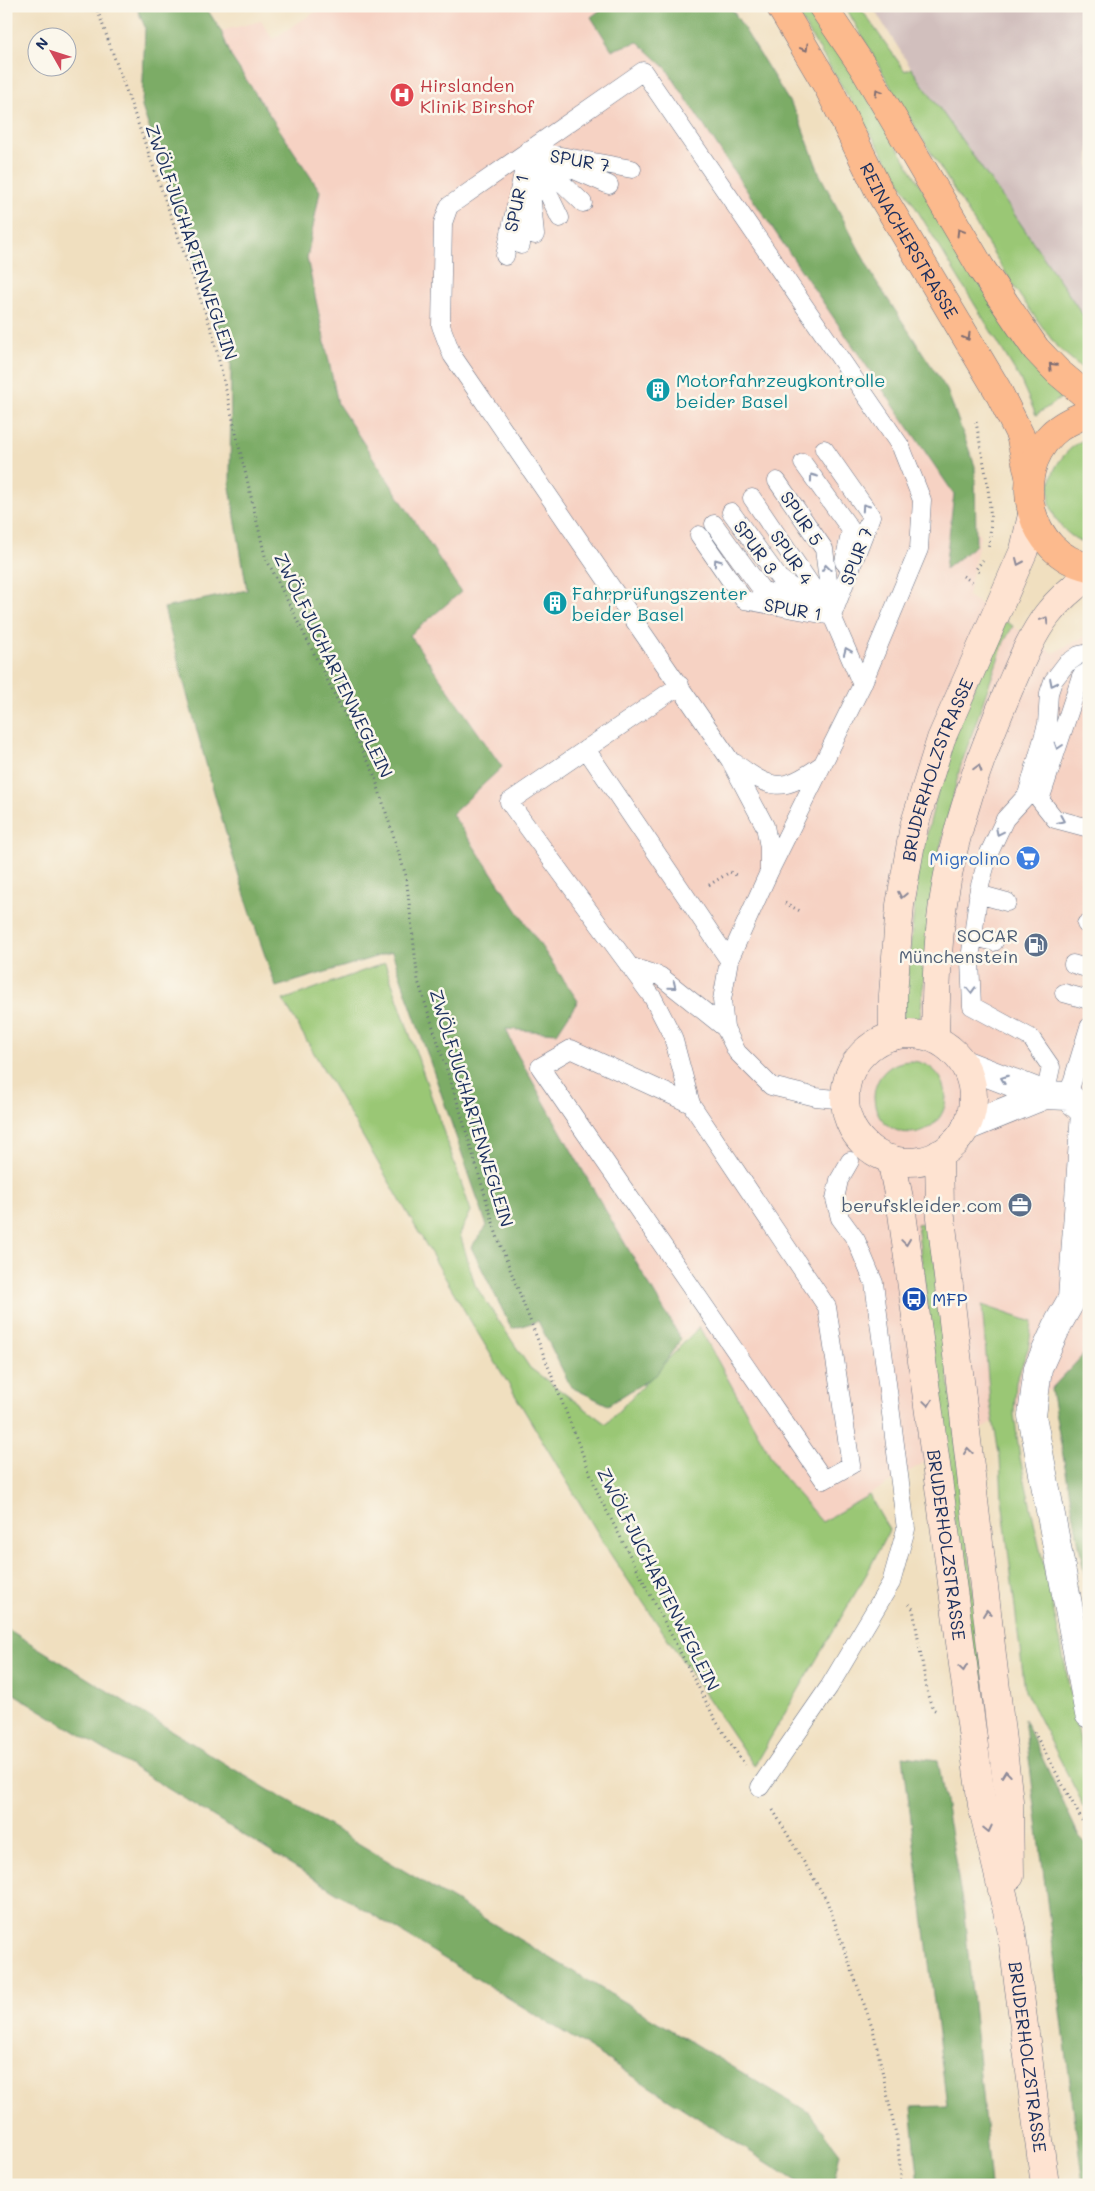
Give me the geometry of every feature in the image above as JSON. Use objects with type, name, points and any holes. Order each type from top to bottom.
[{"type":"main road","name":"REINACHERSTRASSE","points":[[780,6],[829,89],[879,190],[997,389],[1020,435],[1029,476]]},
{"type":"main road","points":[[822,6],[863,67],[981,268],[1036,349],[1058,372],[1089,398]]},
{"type":"main road","points":[[1089,413],[1065,424],[1052,433],[1036,457],[1029,476],[1028,494],[1032,515],[1040,532],[1051,546],[1065,558],[1089,567]]},
{"type":"main road","name":"BRUDERHOLZSTRASSE","points":[[893,1036],[893,996],[900,905],[914,826],[941,739],[1024,550],[1032,515]]},
{"type":"main road","name":"BRUDERHOLZSTRASSE","points":[[935,1039],[937,959],[944,901],[957,837],[982,750],[1019,667],[1046,616],[1058,602],[1089,576]]},
{"type":"main road","points":[[914,1034],[935,1039],[951,1049],[964,1064],[972,1084],[973,1106],[966,1127],[955,1143],[939,1154],[924,1160],[908,1162],[891,1160],[874,1151],[859,1138],[849,1120],[845,1100],[848,1079],[858,1060],[874,1045],[893,1036],[914,1034]]},
{"type":"main road","name":"BRUDERHOLZSTRASSE","points":[[939,1154],[940,1209],[1009,1801],[1011,1928]]},
{"type":"main road","name":"BRUDERHOLZSTRASSE","points":[[891,1160],[902,1214],[982,1805],[1011,1928],[1046,2185]]},
{"type":"street","points":[[964,1064],[1072,1105]]},
{"type":"street","points":[[966,1127],[1072,1105]]},
{"type":"street","points":[[1072,1105],[1080,1295],[1038,1368],[1032,1416],[1089,1714]]},
{"type":"lane","points":[[769,872],[770,847],[765,826],[730,760],[452,354],[441,326],[443,223],[449,206],[643,71],[900,447],[922,500],[919,549],[862,685],[769,872],[729,960],[722,1000],[725,1028],[737,1052],[771,1086],[816,1097],[845,1100]]},
{"type":"lane","points":[[528,150],[609,185]]},
{"type":"lane","points":[[528,150],[583,202]]},
{"type":"lane","points":[[528,150],[560,218]]},
{"type":"lane","points":[[528,150],[528,240]]},
{"type":"lane","name":"SPUR 7","points":[[528,150],[632,169]]},
{"type":"lane","name":"SPUR 1","points":[[505,256],[528,150]]},
{"type":"lane","name":"SPUR 7","points":[[824,449],[871,516],[832,616]]},
{"type":"lane","points":[[803,463],[851,530],[832,616],[862,685]]},
{"type":"lane","name":"SPUR 5","points":[[777,481],[824,548],[832,616]]},
{"type":"lane","name":"SPUR 4","points":[[752,498],[832,616]]},
{"type":"lane","name":"SPUR 3","points":[[730,512],[779,578],[832,616]]},
{"type":"lane","points":[[714,524],[762,590],[832,616]]},
{"type":"lane","name":"SPUR 1","points":[[699,535],[744,600],[832,616]]},
{"type":"lane","points":[[1072,1105],[1051,1067],[1031,1038],[972,1006],[978,968],[973,936],[978,894],[989,853],[1005,819],[1027,795],[1047,724],[1049,693],[1053,681],[1066,664],[1079,655],[1089,653]]},
{"type":"lane","points":[[1089,671],[1081,676],[1040,800],[1056,819],[1089,828]]},
{"type":"lane","points":[[680,685],[509,802],[653,998],[673,1037],[691,1104],[827,1307],[851,1465],[824,1480],[540,1067],[571,1049],[691,1104]]},
{"type":"lane","points":[[586,749],[729,960]]},
{"type":"lane","points":[[730,760],[758,780],[777,786],[799,781],[822,765]]},
{"type":"lane","points":[[978,894],[1007,902]]},
{"type":"lane","points":[[973,936],[994,942]]},
{"type":"lane","points":[[629,966],[660,976],[725,1028]]},
{"type":"lane","points":[[1064,993],[1089,1000]]},
{"type":"lane","points":[[1072,1105],[1089,1027]]},
{"type":"lane","points":[[760,1787],[830,1687],[891,1583],[906,1529],[874,1283],[856,1240],[840,1218],[835,1199],[839,1180],[850,1161]]},
{"type":"path","name":"ZWÖLFJUCHARTENWEGLEIN","points":[[96,6],[212,331],[265,556],[373,771],[406,876],[418,980],[459,1107],[497,1236],[599,1496],[716,1721],[760,1787],[827,1901],[873,2029],[897,2139],[902,2185]]},
{"type":"path","points":[[976,418],[987,484],[990,537],[986,555],[976,569]]},
{"type":"path","points":[[891,1583],[913,1609],[928,1696],[933,1709],[942,1715]]},
{"type":"path","points":[[1032,1726],[1089,1833]]},
{"type":"shaded area","points":[[324,6],[609,6],[612,50],[638,42],[666,68],[739,179],[954,494],[980,536],[968,596],[1053,653],[1084,637],[1089,638],[1089,1349],[1051,1389],[822,1522],[780,1473],[699,1328],[681,1339],[516,1052],[506,1028],[557,1033],[578,1001],[452,814],[502,766],[410,635],[461,592],[338,404],[307,258],[320,191],[232,58],[221,31],[261,21],[273,39]]},
{"type":"shaded area","points":[[872,6],[1089,6],[1089,349],[911,68]]},
{"type":"green space","points":[[136,6],[205,6],[221,31],[232,58],[320,191],[307,258],[338,404],[461,592],[410,635],[502,767],[452,814],[578,1001],[557,1033],[506,1029],[516,1052],[596,1194],[681,1339],[656,1375],[608,1405],[571,1387],[538,1321],[512,1329],[471,1247],[487,1226],[392,952],[276,987],[244,893],[216,799],[164,608],[247,590],[230,487],[231,365],[142,107],[145,27]]},
{"type":"green space","points":[[606,6],[730,6],[798,116],[820,175],[874,278],[947,390],[975,466],[976,545],[945,569],[954,494],[739,179],[666,68],[638,42],[612,50],[591,17]]},
{"type":"green space","points":[[793,6],[812,6],[1017,345],[1040,376],[1061,398],[1036,415],[1020,379]]},
{"type":"green space","points":[[845,6],[859,6],[905,71],[911,68],[1089,324],[1089,374],[1057,347],[1020,296],[896,96]]},
{"type":"green space","points":[[1089,437],[1089,545],[1071,536],[1059,523],[1051,508],[1049,492],[1052,476],[1060,461],[1072,447]]},
{"type":"green space","points":[[1002,619],[1013,626],[1004,642],[960,768],[937,861],[920,1018],[903,1019],[918,870],[947,754]]},
{"type":"green space","points":[[385,963],[471,1211],[460,1234],[475,1285],[530,1368],[606,1424],[699,1327],[780,1473],[822,1522],[869,1495],[889,1530],[866,1575],[754,1766],[611,1555],[467,1315],[283,1000]]},
{"type":"green space","points":[[910,1061],[924,1064],[936,1071],[943,1083],[946,1097],[943,1111],[936,1123],[924,1130],[910,1133],[896,1130],[884,1123],[877,1111],[874,1097],[877,1083],[884,1071],[896,1064]]},
{"type":"green space","points":[[931,1222],[986,1701],[977,1703],[917,1224]]},
{"type":"green space","points":[[982,1305],[1032,1322],[1029,1346],[1016,1382],[1014,1414],[1020,1458],[1060,1640],[1089,1786],[1089,1816],[1025,1691],[1002,1499],[1000,1458],[990,1403]]},
{"type":"green space","points":[[1089,1349],[1089,1600],[1051,1389]]},
{"type":"green space","points":[[6,1628],[232,1768],[810,2113],[840,2153],[834,2179],[821,2185],[802,2185],[583,2044],[6,1689]]},
{"type":"green space","points":[[1024,1719],[1079,1836],[1089,1847],[1089,2185],[1083,2185]]},
{"type":"green space","points":[[903,1756],[938,1760],[964,1913],[991,2185],[919,2185],[911,2107],[947,2106]]},
{"type":"place","name":"Hirslanden Klinik Birshof","points":[[402,95]]},
{"type":"place","name":"Motorfahrzeugkontrolle beider Basel","points":[[658,390]]},
{"type":"place","name":"Fahrprüfungszenter beider Basel","points":[[555,603]]},
{"type":"place","name":"Migrolino","points":[[1028,858]]},
{"type":"place","name":"SOCAR Münchenstein","points":[[1036,945]]},
{"type":"place","name":"berufskleider.com","points":[[1020,1205]]},
{"type":"place","name":"MFP","points":[[914,1299]]}]
